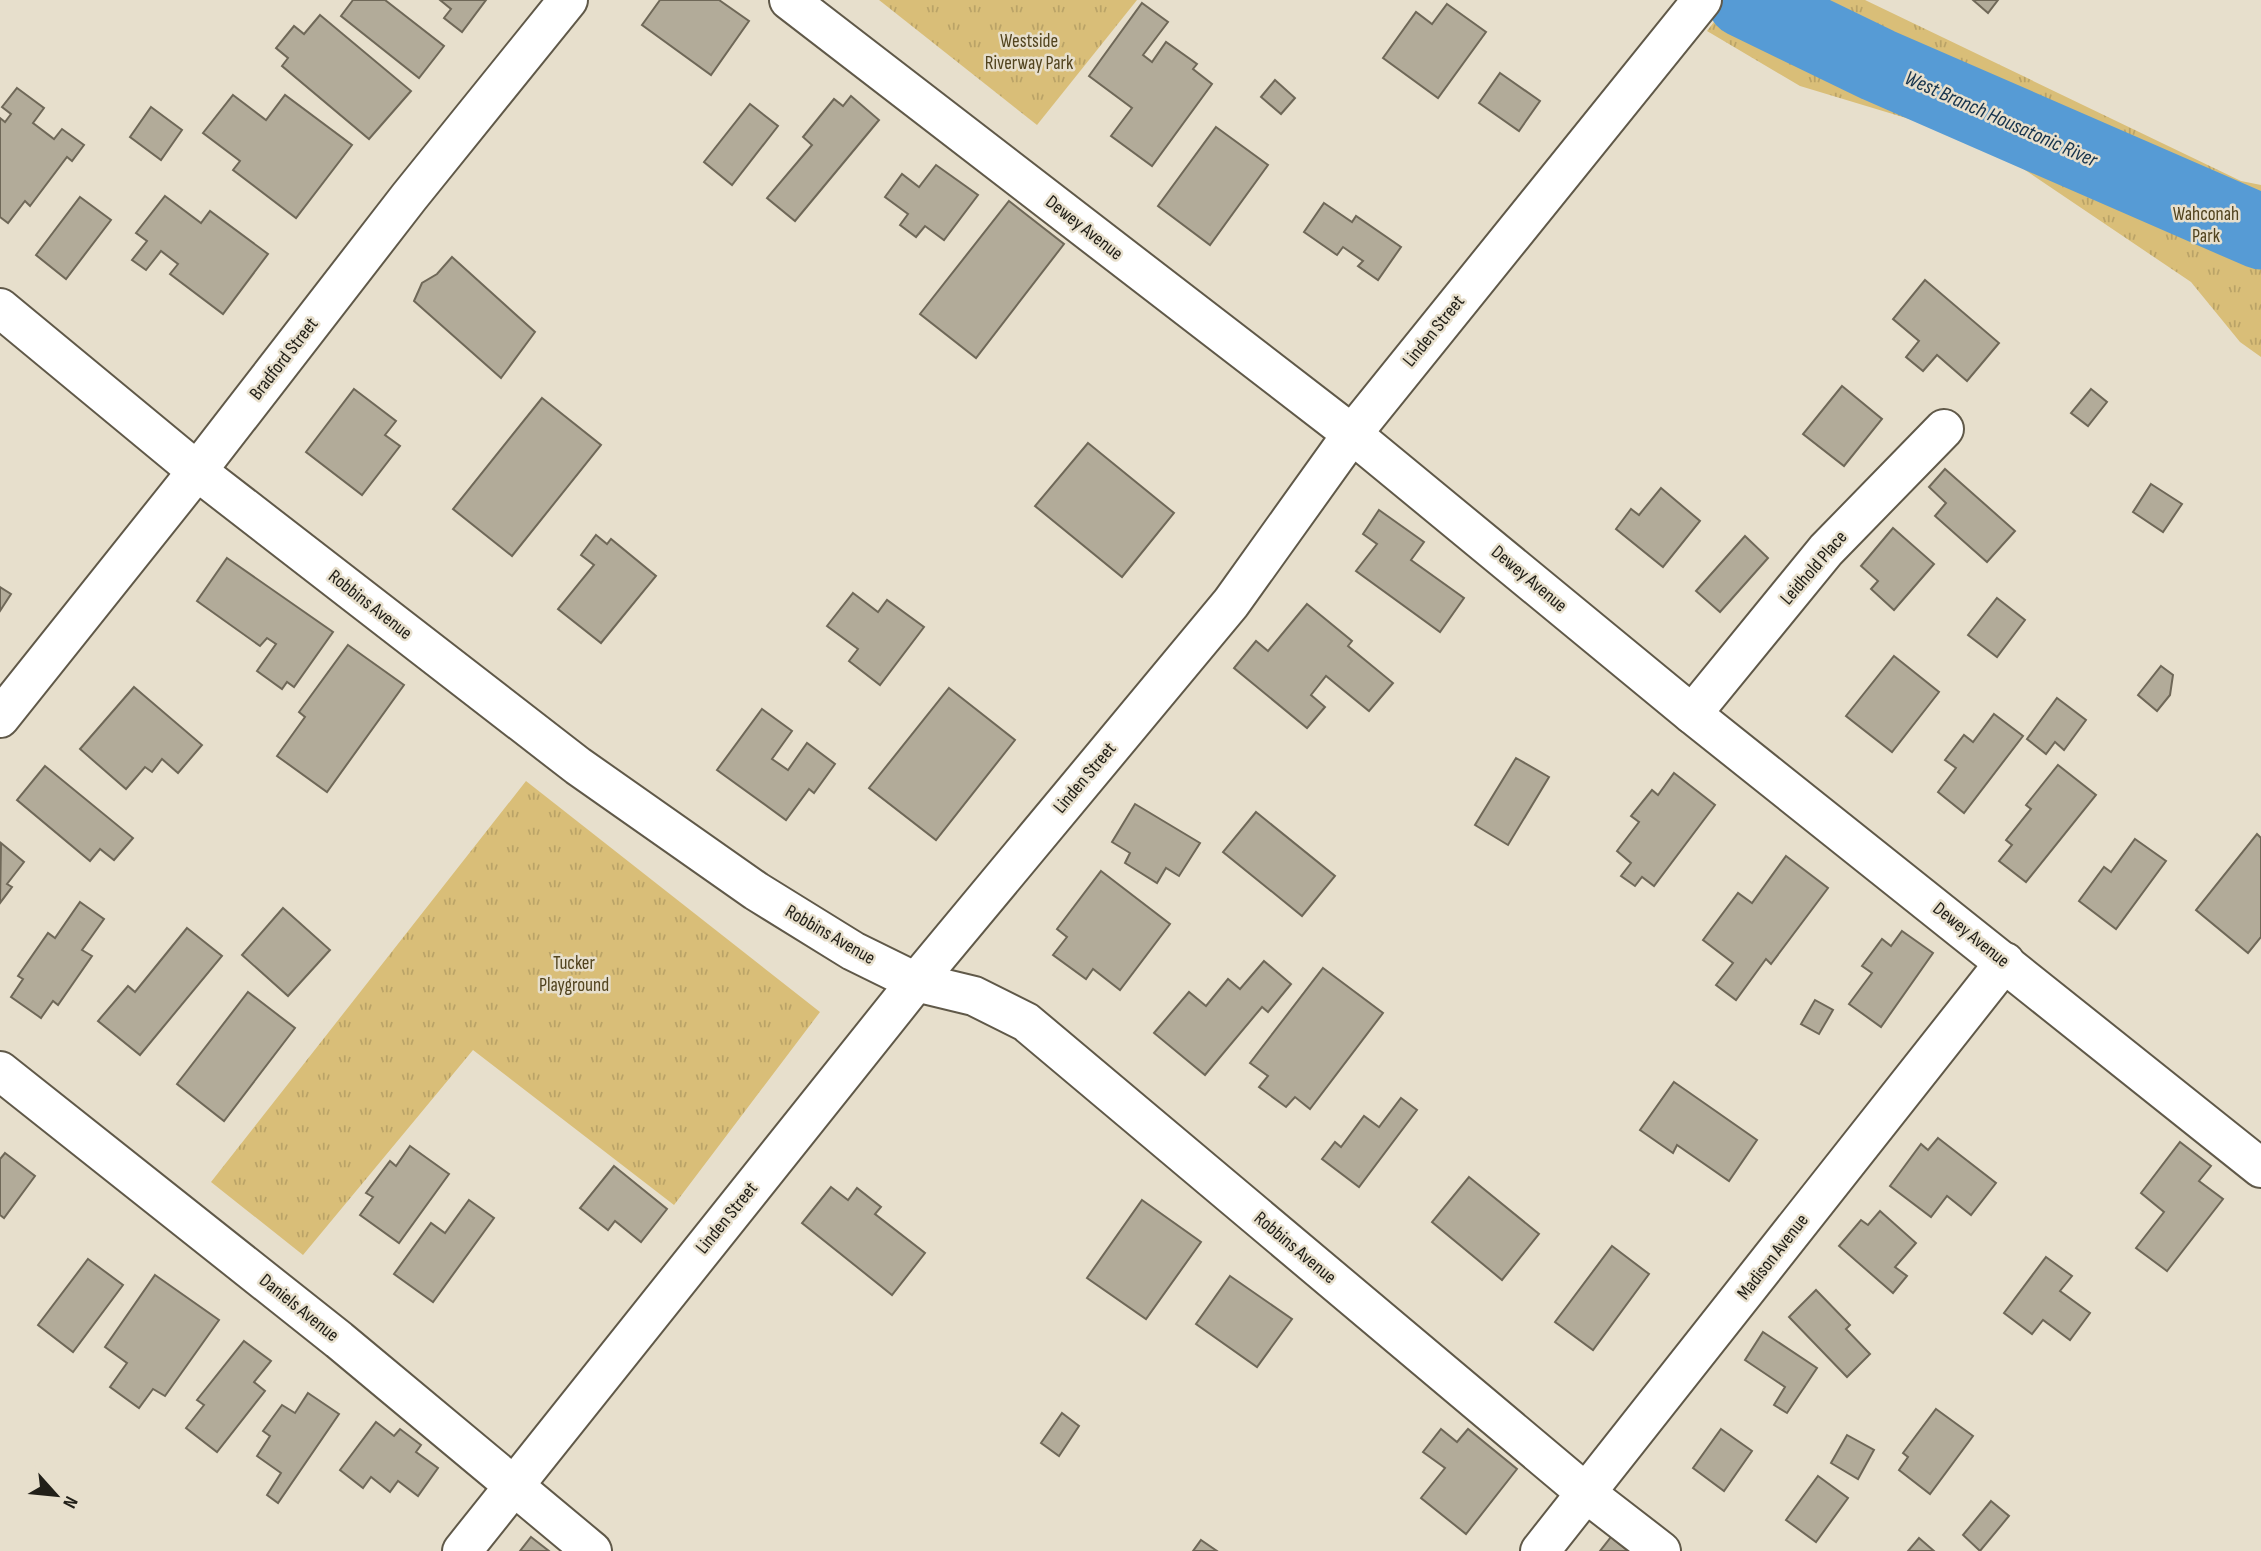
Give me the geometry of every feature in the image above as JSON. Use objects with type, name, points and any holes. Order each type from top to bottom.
[{"type":"street","name":"Bradford Street","points":[[0,719],[401,208],[568,0]]},
{"type":"street","name":"Dewey Avenue","points":[[789,0],[1352,434],[1692,714],[2261,1168]]},
{"type":"street","name":"Linden Street","points":[[461,1551],[916,982],[1231,603],[1352,434],[1702,0]]},
{"type":"street","name":"Robbins Avenue","points":[[0,308],[197,471],[578,766],[756,891],[853,951],[916,982],[974,996],[1026,1022],[1586,1493],[1661,1551]]},
{"type":"street","name":"Leidhold Place","points":[[1692,714],[1826,550],[1944,429]]},
{"type":"street","name":"Madison Avenue","points":[[1540,1551],[2005,962]]},
{"type":"street","name":"Daniels Avenue","points":[[0,1072],[317,1323],[592,1551]]},
{"type":"green space","name":"Westside Riverway Park","points":[[879,0],[1137,0],[1037,125]]},
{"type":"green space","name":"Wahconah Park","points":[[1731,0],[1865,0],[2241,181],[2261,185],[2261,357],[2240,342],[2191,282],[2019,166],[1959,134],[1800,86],[1707,31]]},
{"type":"green space","name":"Tucker Playground","points":[[526,781],[820,1012],[674,1205],[473,1050],[303,1255],[211,1182]]},
{"type":"building","points":[[353,0],[385,0],[444,46],[419,78],[341,16]]},
{"type":"building","points":[[440,0],[486,0],[462,32],[444,18],[451,9]]},
{"type":"building","points":[[660,0],[719,0],[749,21],[711,75],[642,25]]},
{"type":"building","points":[[1973,0],[1998,0],[1988,13]]},
{"type":"building","points":[[1142,3],[1168,22],[1143,55],[1152,62],[1166,42],[1197,64],[1193,69],[1212,84],[1152,166],[1111,136],[1132,108],[1089,76]]},
{"type":"building","points":[[1447,4],[1486,32],[1438,98],[1383,58],[1416,12],[1432,24]]},
{"type":"building","points":[[320,15],[411,91],[369,139],[282,66],[288,58],[276,48],[294,26],[304,34]]},
{"type":"building","points":[[1500,73],[1540,101],[1519,131],[1479,103]]},
{"type":"building","points":[[1275,80],[1295,98],[1281,114],[1261,97]]},
{"type":"building","points":[[17,88],[44,108],[33,123],[54,139],[62,129],[84,145],[72,161],[67,157],[30,206],[25,201],[8,223],[0,217],[0,118],[5,122],[11,114],[2,107]]},
{"type":"building","points":[[233,95],[266,120],[285,95],[352,145],[296,218],[233,170],[240,161],[203,133]]},
{"type":"building","points":[[851,96],[879,120],[795,221],[767,198],[812,145],[803,137],[834,99],[843,106]]},
{"type":"building","points":[[750,104],[778,126],[732,185],[704,162]]},
{"type":"building","points":[[151,107],[182,130],[161,160],[130,137]]},
{"type":"building","points":[[1216,127],[1268,165],[1210,245],[1158,206]]},
{"type":"building","points":[[936,165],[978,195],[944,240],[925,226],[916,237],[900,225],[908,214],[885,197],[902,174],[919,187]]},
{"type":"building","points":[[165,196],[201,223],[210,211],[268,254],[223,314],[170,274],[178,264],[161,251],[146,270],[132,260],[147,241],[136,233]]},
{"type":"building","points":[[80,197],[111,220],[66,279],[36,255]]},
{"type":"building","points":[[1009,201],[1064,244],[976,358],[920,314]]},
{"type":"building","points":[[1324,203],[1352,222],[1356,216],[1401,247],[1378,280],[1358,266],[1363,261],[1343,247],[1337,255],[1304,232]]},
{"type":"building","points":[[452,257],[535,332],[501,378],[414,301],[422,283],[437,274]]},
{"type":"building","points":[[1925,280],[1999,343],[1967,381],[1937,355],[1923,371],[1906,357],[1919,341],[1893,319]]},
{"type":"building","points":[[1842,386],[1882,419],[1844,466],[1803,434]]},
{"type":"building","points":[[354,389],[396,421],[385,435],[400,446],[362,495],[306,452]]},
{"type":"building","points":[[2091,389],[2107,402],[2088,426],[2071,413]]},
{"type":"building","points":[[542,398],[601,445],[512,556],[453,509]]},
{"type":"building","points":[[1088,443],[1174,513],[1122,577],[1035,506]]},
{"type":"building","points":[[1945,469],[2015,531],[1987,562],[1935,516],[1946,503],[1929,487]]},
{"type":"building","points":[[2151,484],[2182,504],[2163,532],[2133,512]]},
{"type":"building","points":[[1661,488],[1700,521],[1663,567],[1616,529],[1631,509],[1639,515]]},
{"type":"building","points":[[1379,510],[1424,542],[1411,560],[1464,598],[1440,632],[1356,571],[1377,544],[1363,534]]},
{"type":"building","points":[[1893,528],[1934,564],[1894,610],[1871,589],[1878,581],[1861,566]]},
{"type":"building","points":[[596,535],[607,544],[611,539],[656,576],[601,643],[558,609],[594,565],[581,555]]},
{"type":"building","points":[[1745,536],[1768,558],[1720,612],[1696,591]]},
{"type":"building","points":[[227,558],[333,632],[294,687],[287,682],[282,689],[257,671],[276,644],[267,638],[260,646],[197,601]]},
{"type":"building","points":[[0,587],[11,594],[0,611]]},
{"type":"building","points":[[853,593],[878,612],[887,600],[924,627],[880,685],[849,661],[858,649],[827,626]]},
{"type":"building","points":[[1997,598],[2025,620],[1997,657],[1968,635]]},
{"type":"building","points":[[1307,604],[1352,641],[1348,646],[1393,683],[1369,711],[1326,676],[1311,695],[1325,707],[1307,728],[1234,668],[1256,641],[1268,651]]},
{"type":"building","points":[[348,645],[404,685],[327,792],[277,756],[305,717],[299,712]]},
{"type":"building","points":[[1894,656],[1939,692],[1892,752],[1846,716]]},
{"type":"building","points":[[2161,666],[2173,675],[2170,695],[2157,711],[2138,695]]},
{"type":"building","points":[[134,687],[202,745],[178,773],[162,759],[152,772],[145,767],[126,789],[80,749]]},
{"type":"building","points":[[949,688],[1015,740],[936,840],[869,788]]},
{"type":"building","points":[[2057,698],[2086,720],[2064,750],[2055,742],[2046,754],[2027,739]]},
{"type":"building","points":[[762,709],[792,731],[772,759],[788,770],[807,743],[835,764],[814,793],[809,789],[786,820],[717,770]]},
{"type":"building","points":[[1994,714],[2023,736],[1964,813],[1938,792],[1956,768],[1945,760],[1964,735],[1973,742]]},
{"type":"building","points":[[1516,758],[1549,777],[1508,845],[1475,825]]},
{"type":"building","points":[[2058,765],[2096,795],[2026,882],[1999,861],[2012,845],[2006,840],[2031,809],[2026,805]]},
{"type":"building","points":[[45,766],[133,838],[114,860],[100,849],[90,861],[17,800]]},
{"type":"building","points":[[1674,773],[1715,805],[1654,886],[1642,877],[1635,886],[1621,876],[1631,863],[1617,851],[1639,822],[1631,816],[1652,790],[1658,795]]},
{"type":"building","points":[[1135,804],[1200,843],[1179,876],[1166,868],[1157,883],[1125,863],[1130,853],[1112,842]]},
{"type":"building","points":[[1256,812],[1335,876],[1302,916],[1223,852]]},
{"type":"building","points":[[2257,834],[2261,838],[2261,937],[2248,953],[2196,910]]},
{"type":"building","points":[[2135,839],[2166,861],[2116,929],[2079,901],[2104,867],[2111,872]]},
{"type":"building","points":[[1,843],[24,862],[7,884],[12,887],[0,903]]},
{"type":"building","points":[[1786,856],[1828,888],[1771,964],[1766,959],[1736,1000],[1716,985],[1733,963],[1703,940],[1738,893],[1752,903]]},
{"type":"building","points":[[1101,871],[1170,924],[1120,990],[1093,969],[1086,979],[1053,955],[1067,937],[1057,929]]},
{"type":"building","points":[[80,902],[104,919],[82,950],[92,956],[58,1005],[53,1001],[41,1018],[11,997],[23,979],[18,976],[48,933],[55,938]]},
{"type":"building","points":[[283,908],[330,950],[288,996],[242,955]]},
{"type":"building","points":[[187,928],[222,956],[140,1055],[98,1021],[128,986],[135,992]]},
{"type":"building","points":[[1902,931],[1933,953],[1881,1027],[1849,1004],[1872,973],[1862,966],[1882,939],[1891,946]]},
{"type":"building","points":[[1264,961],[1291,984],[1268,1012],[1262,1007],[1205,1075],[1154,1033],[1189,992],[1206,1006],[1228,979],[1240,989]]},
{"type":"building","points":[[1323,968],[1383,1013],[1310,1109],[1295,1097],[1286,1107],[1259,1087],[1268,1076],[1250,1063]]},
{"type":"building","points":[[248,992],[295,1028],[224,1121],[177,1084]]},
{"type":"building","points":[[1815,1000],[1833,1010],[1819,1034],[1801,1024]]},
{"type":"building","points":[[1674,1082],[1757,1140],[1729,1181],[1677,1145],[1673,1153],[1640,1130]]},
{"type":"building","points":[[1401,1098],[1417,1110],[1359,1187],[1322,1159],[1335,1142],[1341,1147],[1364,1116],[1379,1127]]},
{"type":"building","points":[[1938,1138],[1996,1183],[1971,1215],[1947,1196],[1931,1217],[1890,1186],[1921,1144],[1928,1150]]},
{"type":"building","points":[[2180,1142],[2211,1166],[2199,1181],[2223,1199],[2167,1271],[2136,1248],[2164,1212],[2141,1193]]},
{"type":"building","points":[[410,1146],[449,1174],[399,1243],[360,1215],[373,1197],[366,1193],[390,1161],[396,1166]]},
{"type":"building","points":[[5,1153],[35,1176],[4,1218],[0,1215],[0,1159]]},
{"type":"building","points":[[614,1166],[667,1209],[641,1242],[615,1221],[608,1230],[580,1208]]},
{"type":"building","points":[[1469,1177],[1539,1234],[1502,1280],[1432,1222]]},
{"type":"building","points":[[831,1187],[848,1200],[857,1188],[881,1207],[875,1214],[925,1253],[892,1295],[802,1223]]},
{"type":"building","points":[[469,1200],[494,1218],[433,1302],[394,1274],[431,1223],[445,1233]]},
{"type":"building","points":[[1142,1200],[1201,1242],[1146,1319],[1087,1278]]},
{"type":"building","points":[[1880,1211],[1916,1243],[1895,1267],[1907,1276],[1893,1293],[1839,1246],[1861,1220],[1868,1225]]},
{"type":"building","points":[[1612,1246],[1649,1274],[1593,1350],[1555,1322]]},
{"type":"building","points":[[2046,1257],[2072,1276],[2060,1291],[2090,1313],[2070,1340],[2043,1320],[2032,1334],[2004,1313]]},
{"type":"building","points":[[88,1259],[123,1285],[73,1352],[38,1325]]},
{"type":"building","points":[[155,1275],[219,1320],[165,1396],[153,1389],[139,1408],[110,1387],[127,1363],[105,1347]]},
{"type":"building","points":[[1230,1276],[1292,1319],[1257,1367],[1196,1324]]},
{"type":"building","points":[[1816,1290],[1850,1325],[1846,1329],[1870,1354],[1847,1377],[1789,1317]]},
{"type":"building","points":[[1763,1332],[1817,1368],[1787,1413],[1774,1405],[1785,1387],[1745,1360]]},
{"type":"building","points":[[244,1341],[271,1361],[254,1382],[265,1391],[217,1452],[186,1428],[204,1405],[197,1400]]},
{"type":"building","points":[[308,1393],[339,1414],[278,1503],[267,1495],[281,1473],[257,1456],[270,1436],[263,1431],[282,1405],[295,1413]]},
{"type":"building","points":[[1936,1409],[1973,1436],[1930,1494],[1899,1470],[1908,1457],[1903,1453]]},
{"type":"building","points":[[1062,1413],[1079,1426],[1059,1456],[1041,1443]]},
{"type":"building","points":[[376,1422],[394,1436],[400,1429],[421,1445],[416,1452],[438,1468],[418,1496],[398,1481],[390,1492],[371,1477],[363,1488],[340,1470]]},
{"type":"building","points":[[1441,1429],[1457,1442],[1468,1429],[1517,1469],[1466,1534],[1421,1498],[1445,1468],[1423,1452]]},
{"type":"building","points":[[1721,1429],[1752,1451],[1724,1491],[1693,1468]]},
{"type":"building","points":[[1847,1435],[1874,1450],[1858,1479],[1831,1463]]},
{"type":"building","points":[[1818,1476],[1848,1498],[1816,1542],[1786,1520]]},
{"type":"building","points":[[1991,1501],[2009,1516],[1980,1551],[1963,1535]]},
{"type":"building","points":[[531,1537],[549,1551],[520,1551]]},
{"type":"building","points":[[1611,1537],[1628,1551],[1600,1551]]},
{"type":"building","points":[[1919,1538],[1934,1551],[1908,1551]]},
{"type":"building","points":[[1201,1540],[1217,1551],[1193,1551]]},
{"type":"waterway","name":"West Branch Housatonic River","points":[[1744,0],[1878,65],[2261,232]]}]
